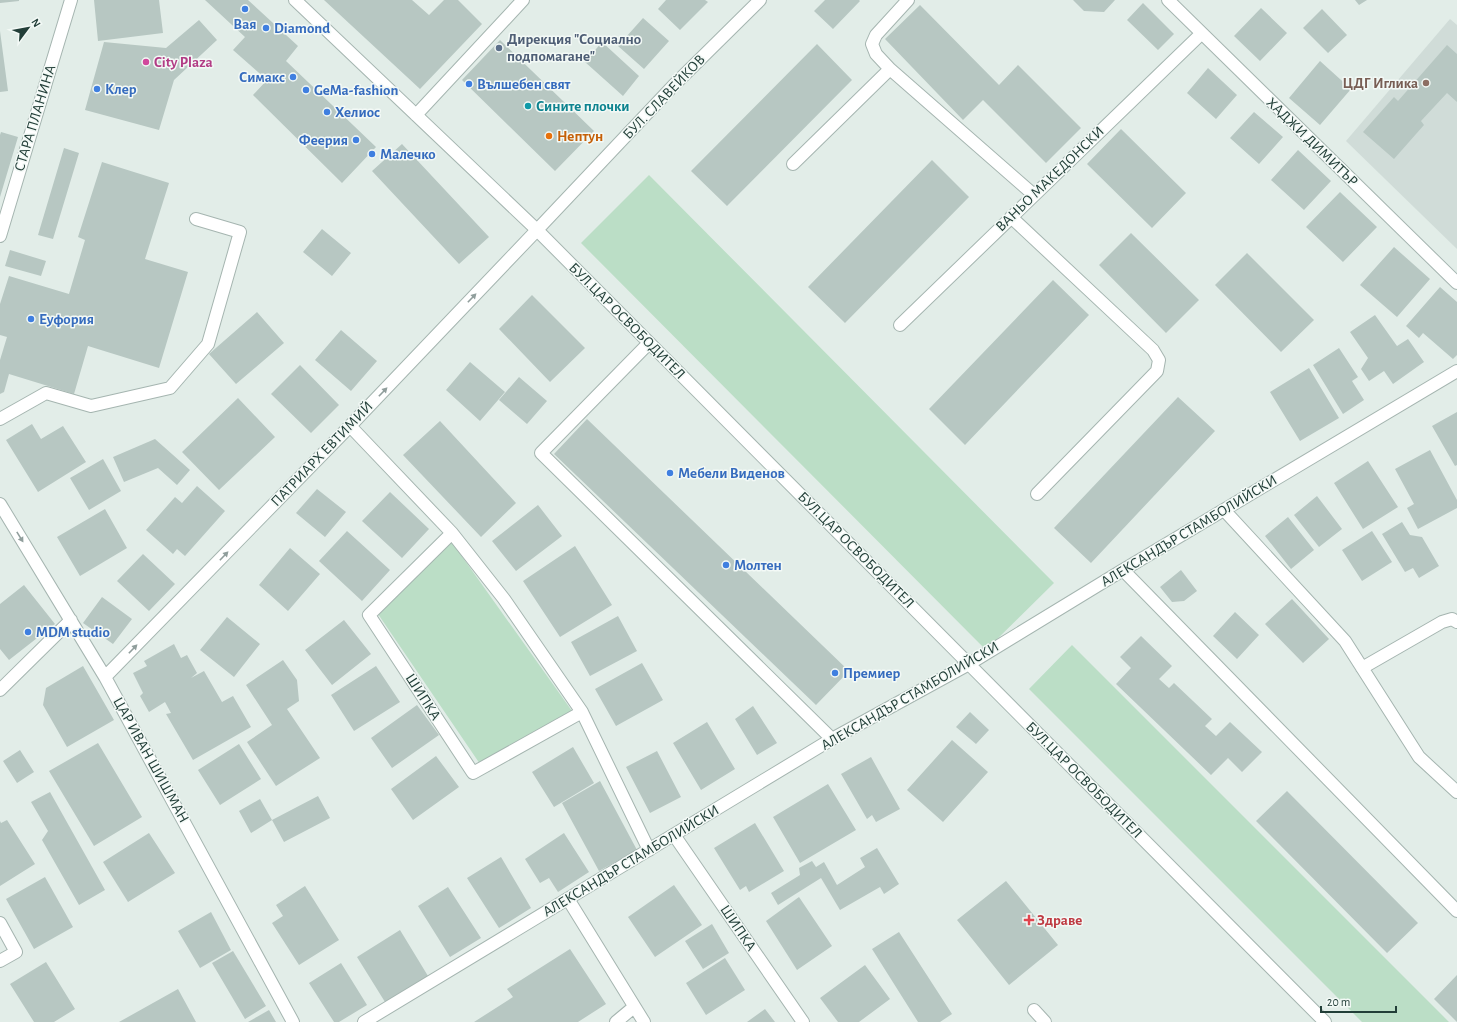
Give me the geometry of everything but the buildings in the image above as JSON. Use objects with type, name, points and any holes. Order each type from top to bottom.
[{"type":"street","name":"СТАРА ПЛАНИНА","points":[[0,236],[71,0]]},
{"type":"street","name":"БУЛ.ЦАР ОСВОБОДИТЕЛ","points":[[295,0],[537,230],[1325,1022]]},
{"type":"street","points":[[416,115],[523,0]]},
{"type":"street","name":"БУЛ. СЛАВЕЙКОВ","points":[[537,230],[673,86],[760,0]]},
{"type":"street","points":[[908,0],[876,35],[872,44],[876,54],[890,69],[1034,195]]},
{"type":"street","name":"ХАДЖИ ДИМИТЪР","points":[[1168,0],[1201,34],[1457,283]]},
{"type":"street","name":"ВАНЬО МАКЕДОНСКИ","points":[[900,325],[1201,34]]},
{"type":"street","points":[[792,164],[890,69]]},
{"type":"street","points":[[1011,217],[1154,350],[1159,360],[1157,371],[1037,494]]},
{"type":"street","points":[[0,418],[46,393],[91,406],[170,388],[208,344],[240,232],[196,219]]},
{"type":"street","name":"ПАТРИАРХ ЕВТИМИЙ","points":[[106,676],[350,426],[537,230]]},
{"type":"street","points":[[649,343],[541,453],[832,739]]},
{"type":"street","name":"АЛЕКСАНДЪР СТАМБОЛИЙСКИ","points":[[364,1022],[832,739],[969,664],[1123,570],[1457,371]]},
{"type":"street","points":[[350,426],[452,533],[504,599],[582,712],[649,850]]},
{"type":"street","name":"ЦАР ИВАН ШИШМАН","points":[[0,504],[106,676],[293,1022]]},
{"type":"street","points":[[1224,510],[1345,641],[1419,757],[1457,792]]},
{"type":"street","name":"ШИПКА","points":[[452,533],[369,615],[473,773],[582,712]]},
{"type":"street","points":[[1123,570],[1457,911]]},
{"type":"street","points":[[1362,668],[1442,622],[1452,619],[1457,622]]},
{"type":"street","points":[[0,690],[71,620]]},
{"type":"street","name":"ШИПКА","points":[[674,835],[803,1022]]},
{"type":"street","points":[[568,899],[644,1022]]},
{"type":"street","points":[[0,923],[16,952],[0,961]]},
{"type":"street","points":[[616,1022],[634,1007]]},
{"type":"street","points":[[1034,1010],[1046,1022]]},
{"type":"shaded area","name":"ЦДГ Иглика","points":[[1450,19],[1457,25],[1457,249],[1346,141]]},
{"type":"green space","points":[[649,175],[1054,583],[986,650],[581,243]]},
{"type":"green space","points":[[451,541],[572,711],[480,764],[378,614]]},
{"type":"green space","points":[[1072,645],[1449,1022],[1362,1022],[1029,689]]},
{"type":"place","name":"Вая","points":[[245,9]]},
{"type":"place","name":"Diamond","points":[[266,28]]},
{"type":"place","name":"Дирекция \"Социално подпомагане\"","points":[[499,48]]},
{"type":"place","name":"City Plaza","points":[[146,62]]},
{"type":"place","name":"Симакс","points":[[293,77]]},
{"type":"place","name":"ЦДГ Иглика","points":[[1426,83]]},
{"type":"place","name":"Вълшебен свят","points":[[469,84]]},
{"type":"place","name":"Клер","points":[[97,89]]},
{"type":"place","name":"GeMa-fashion","points":[[306,90]]},
{"type":"place","name":"Сините плочки","points":[[528,106]]},
{"type":"place","name":"Хелиос","points":[[327,112]]},
{"type":"place","name":"Нептун","points":[[549,136]]},
{"type":"place","name":"Феерия","points":[[356,140]]},
{"type":"place","name":"Малечко","points":[[372,154]]},
{"type":"place","name":"Еуфория","points":[[31,319]]},
{"type":"place","name":"Мебели Виденов","points":[[670,473]]},
{"type":"place","name":"Молтен","points":[[726,565]]},
{"type":"place","name":"MDM studio","points":[[28,632]]},
{"type":"place","name":"Премиер","points":[[835,673]]},
{"type":"place","name":"Здраве","points":[[1029,920]]}]
